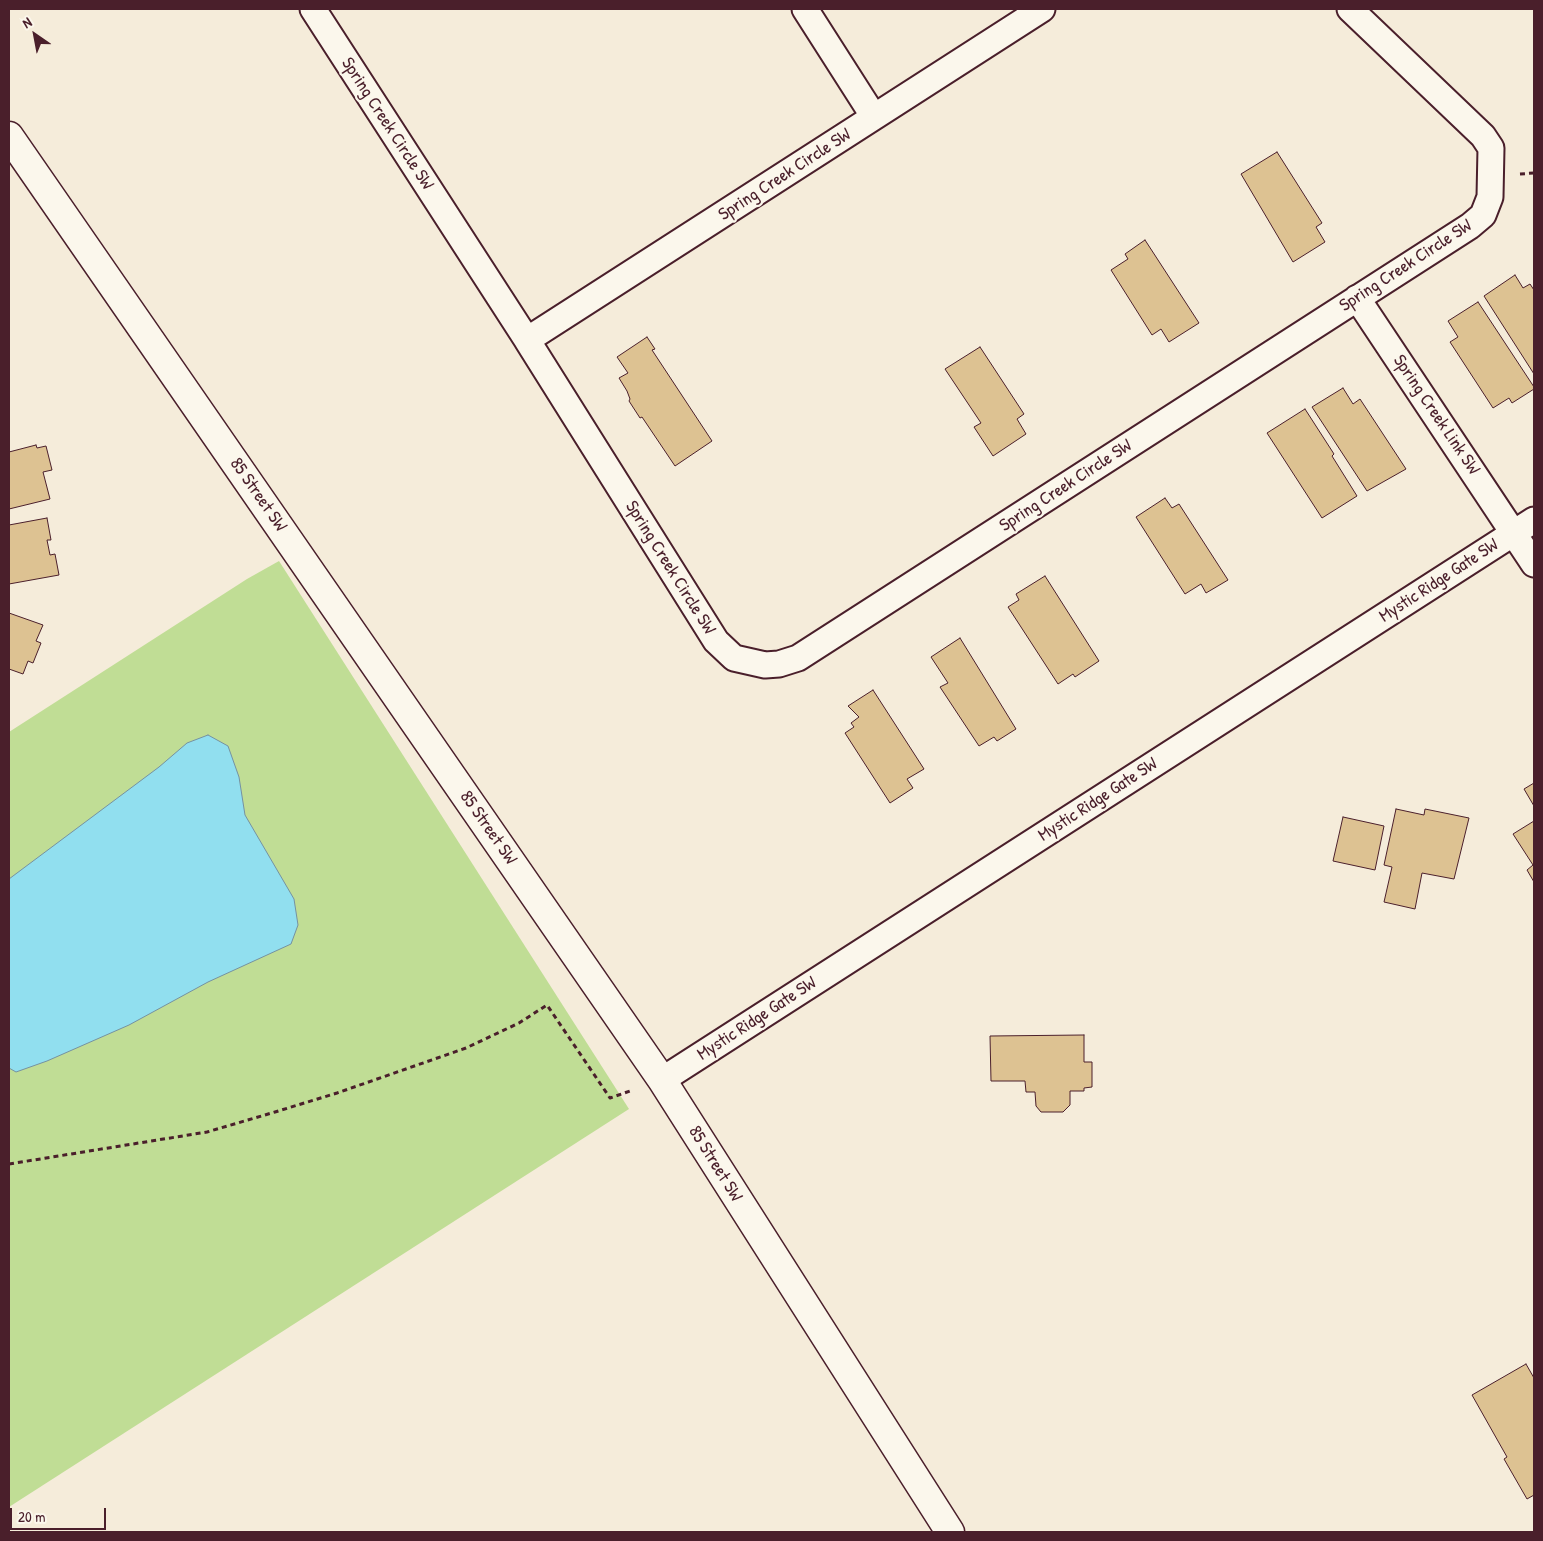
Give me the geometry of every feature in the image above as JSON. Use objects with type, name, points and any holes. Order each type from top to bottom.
[{"type":"street","name":"Spring Creek Circle SW","points":[[313,9],[526,340],[716,641],[734,658],[765,665],[779,664],[798,658],[1470,226],[1483,215],[1490,197],[1492,174],[1491,148],[1483,136],[1350,9]]},
{"type":"street","points":[[805,9],[874,117]]},
{"type":"street","name":"Spring Creek Circle SW","points":[[526,340],[1042,9]]},
{"type":"street","name":"85 Street SW","points":[[9,136],[662,1080],[950,1532]]},
{"type":"street","name":"Spring Creek Link SW","points":[[1357,298],[1524,526],[1534,564]]},
{"type":"street","name":"Mystic Ridge Gate SW","points":[[662,1080],[1524,526]]},
{"type":"path","points":[[9,1164],[207,1132],[337,1093],[466,1048],[519,1023],[547,1005],[610,1098],[662,1080]]},
{"type":"green space","points":[[279,561],[629,1109],[9,1507],[9,732],[247,579]]},
{"type":"water","points":[[208,735],[228,746],[239,777],[245,815],[294,899],[298,925],[291,944],[208,982],[129,1025],[47,1061],[16,1072],[9,1068],[9,879],[159,767],[187,743]]},
{"type":"building","points":[[1277,152],[1322,223],[1316,227],[1325,242],[1293,262],[1241,174]]},
{"type":"building","points":[[1145,240],[1199,323],[1169,342],[1161,329],[1152,335],[1111,270],[1128,259],[1125,254]]},
{"type":"building","points":[[1515,275],[1523,288],[1530,284],[1534,290],[1534,374],[1484,296]]},
{"type":"building","points":[[1478,302],[1534,387],[1534,389],[1512,403],[1509,398],[1493,408],[1450,342],[1458,337],[1448,321]]},
{"type":"building","points":[[647,337],[655,349],[652,350],[712,441],[675,466],[629,401],[627,391],[619,378],[628,373],[617,357]]},
{"type":"building","points":[[980,347],[1024,414],[1017,419],[1026,434],[993,456],[974,427],[981,423],[945,369]]},
{"type":"building","points":[[1343,388],[1353,404],[1360,399],[1406,469],[1367,491],[1312,407]]},
{"type":"building","points":[[1305,409],[1334,454],[1332,456],[1357,496],[1322,518],[1267,433]]},
{"type":"building","points":[[36,445],[37,448],[46,446],[52,470],[43,472],[50,499],[9,509],[9,452]]},
{"type":"building","points":[[1165,498],[1172,508],[1179,504],[1228,580],[1206,593],[1201,584],[1185,594],[1136,517]]},
{"type":"building","points":[[47,518],[51,540],[47,540],[50,555],[55,554],[59,575],[9,584],[9,525]]},
{"type":"building","points":[[1045,576],[1099,661],[1075,677],[1073,674],[1058,684],[1008,607],[1019,600],[1016,594]]},
{"type":"building","points":[[9,613],[43,625],[36,641],[41,643],[33,663],[28,661],[23,674],[9,669]]},
{"type":"building","points":[[960,638],[1016,729],[997,741],[994,737],[979,746],[940,687],[948,683],[931,657]]},
{"type":"building","points":[[873,690],[924,769],[907,779],[913,788],[890,803],[845,733],[854,727],[851,723],[859,717],[848,706]]},
{"type":"building","points":[[1534,783],[1534,806],[1524,789]]},
{"type":"building","points":[[1396,809],[1424,815],[1425,809],[1469,818],[1454,879],[1422,873],[1415,909],[1384,902],[1392,867],[1384,865]]},
{"type":"building","points":[[1343,817],[1384,826],[1375,870],[1333,861]]},
{"type":"building","points":[[1534,821],[1534,882],[1527,870],[1533,865],[1513,834]]},
{"type":"building","points":[[1084,1035],[1084,1062],[1092,1062],[1092,1087],[1084,1088],[1084,1091],[1070,1091],[1070,1105],[1063,1112],[1041,1112],[1036,1106],[1035,1092],[1026,1092],[1025,1081],[991,1081],[990,1036]]},
{"type":"building","points":[[1526,1364],[1534,1378],[1534,1495],[1527,1499],[1504,1459],[1507,1457],[1472,1395]]}]
